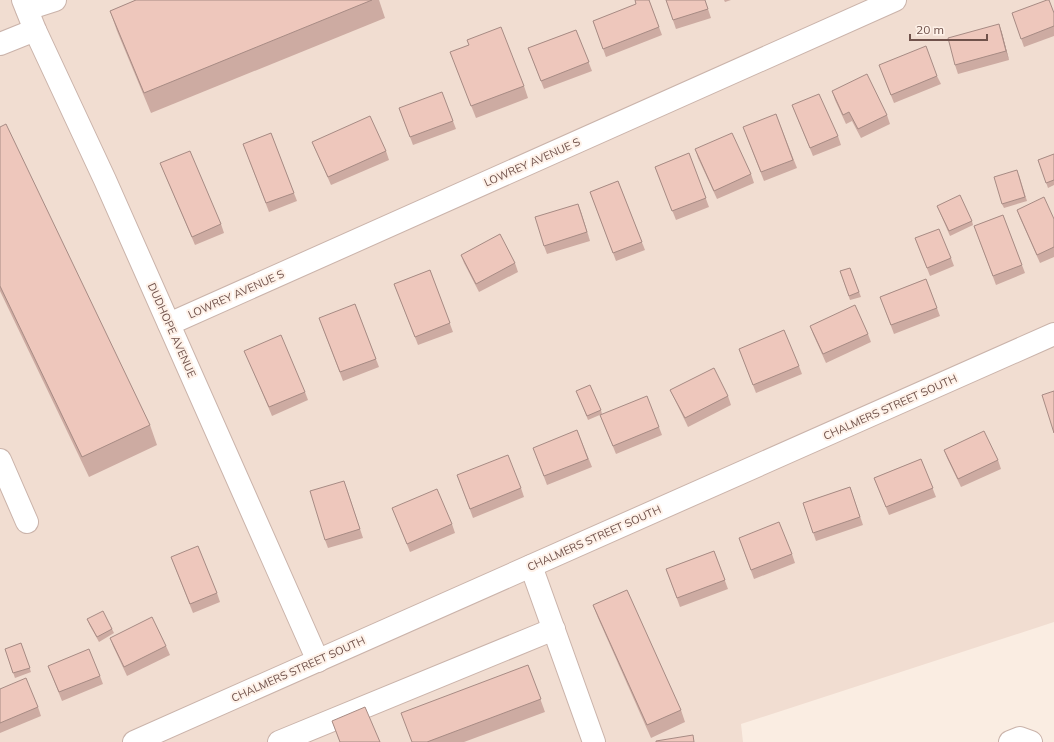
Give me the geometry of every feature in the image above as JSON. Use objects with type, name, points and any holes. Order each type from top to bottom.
[{"type":"street","points":[[25,5],[55,0]]},
{"type":"street","name":"LOWREY AVENUE S","points":[[169,324],[895,0]]},
{"type":"street","name":"DUDHOPE AVENUE","points":[[25,5],[35,30],[105,180],[318,661]]},
{"type":"street","points":[[0,44],[35,30]]},
{"type":"street","name":"CHALMERS STREET SOUTH","points":[[134,742],[1054,334]]},
{"type":"street","points":[[0,460],[26,522]]},
{"type":"street","points":[[531,566],[594,742]]},
{"type":"street","points":[[285,741],[554,629]]},
{"type":"street","points":[[1010,742],[1020,738],[1030,742]]},
{"type":"shaded area","points":[[0,0],[1054,0],[1054,622],[741,724],[743,742],[0,742]]},
{"type":"building","points":[[136,0],[372,0],[144,93],[110,11]]},
{"type":"building","points":[[635,0],[649,0],[659,27],[603,49],[593,21],[636,4]]},
{"type":"building","points":[[666,0],[705,0],[708,9],[673,20]]},
{"type":"building","points":[[1049,0],[1054,13],[1054,26],[1021,39],[1012,13]]},
{"type":"building","points":[[999,24],[1006,51],[955,65],[948,38]]},
{"type":"building","points":[[501,27],[524,86],[471,106],[450,52],[469,45],[467,40]]},
{"type":"building","points":[[576,30],[589,62],[541,81],[528,48]]},
{"type":"building","points":[[926,46],[937,76],[891,95],[879,65]]},
{"type":"building","points":[[867,74],[887,115],[858,129],[849,112],[843,115],[832,91]]},
{"type":"building","points":[[442,92],[453,121],[410,137],[399,108]]},
{"type":"building","points":[[819,94],[838,136],[810,148],[792,105]]},
{"type":"building","points":[[776,114],[793,160],[761,172],[743,127]]},
{"type":"building","points":[[370,116],[386,151],[328,177],[312,142]]},
{"type":"building","points":[[6,124],[150,425],[82,457],[0,286],[0,127]]},
{"type":"building","points":[[271,133],[294,193],[266,203],[243,144]]},
{"type":"building","points":[[732,133],[751,174],[714,191],[695,149]]},
{"type":"building","points":[[190,151],[221,224],[192,237],[160,163]]},
{"type":"building","points":[[689,153],[706,198],[672,211],[655,167]]},
{"type":"building","points":[[1054,154],[1054,180],[1046,183],[1038,160]]},
{"type":"building","points":[[1017,170],[1025,197],[1002,204],[994,177]]},
{"type":"building","points":[[618,181],[642,242],[613,253],[590,192]]},
{"type":"building","points":[[960,195],[972,221],[949,231],[937,206]]},
{"type":"building","points":[[1044,197],[1054,219],[1054,247],[1037,255],[1017,210]]},
{"type":"building","points":[[578,204],[587,232],[544,246],[535,217]]},
{"type":"building","points":[[1003,215],[1022,265],[993,276],[974,226]]},
{"type":"building","points":[[939,229],[951,258],[927,268],[915,238]]},
{"type":"building","points":[[500,234],[515,263],[476,284],[461,255]]},
{"type":"building","points":[[850,268],[859,292],[849,296],[840,271]]},
{"type":"building","points":[[430,270],[450,323],[415,337],[394,284]]},
{"type":"building","points":[[926,279],[937,308],[891,325],[880,297]]},
{"type":"building","points":[[355,304],[376,359],[340,372],[319,318]]},
{"type":"building","points":[[855,305],[868,334],[823,354],[810,326]]},
{"type":"building","points":[[784,330],[799,366],[753,385],[739,349]]},
{"type":"building","points":[[281,335],[305,392],[269,407],[244,351]]},
{"type":"building","points":[[714,368],[728,396],[685,418],[670,390]]},
{"type":"building","points":[[590,385],[601,410],[587,416],[576,391]]},
{"type":"building","points":[[1054,391],[1054,433],[1042,395]]},
{"type":"building","points":[[647,396],[659,427],[613,446],[600,415]]},
{"type":"building","points":[[577,430],[588,459],[544,476],[533,448]]},
{"type":"building","points":[[984,431],[998,460],[958,479],[944,450]]},
{"type":"building","points":[[508,455],[521,488],[470,509],[457,475]]},
{"type":"building","points":[[921,459],[933,488],[886,507],[874,478]]},
{"type":"building","points":[[344,481],[360,529],[325,540],[310,491]]},
{"type":"building","points":[[850,487],[860,517],[813,533],[803,503]]},
{"type":"building","points":[[437,489],[452,524],[407,544],[392,508]]},
{"type":"building","points":[[779,522],[792,554],[751,570],[739,538]]},
{"type":"building","points":[[198,546],[217,593],[190,604],[171,557]]},
{"type":"building","points":[[714,551],[725,580],[677,598],[666,569]]},
{"type":"building","points":[[627,590],[681,710],[647,725],[593,605]]},
{"type":"building","points":[[103,611],[112,629],[97,637],[87,619]]},
{"type":"building","points":[[152,617],[166,646],[124,667],[110,638]]},
{"type":"building","points":[[21,643],[30,668],[13,673],[5,649]]},
{"type":"building","points":[[89,649],[100,676],[59,692],[48,666]]},
{"type":"building","points":[[528,665],[541,699],[427,742],[412,742],[401,713]]},
{"type":"building","points":[[26,678],[38,707],[0,723],[0,689]]},
{"type":"building","points":[[365,707],[380,742],[340,742],[332,721]]},
{"type":"building","points":[[693,735],[694,742],[656,742],[656,741]]}]
